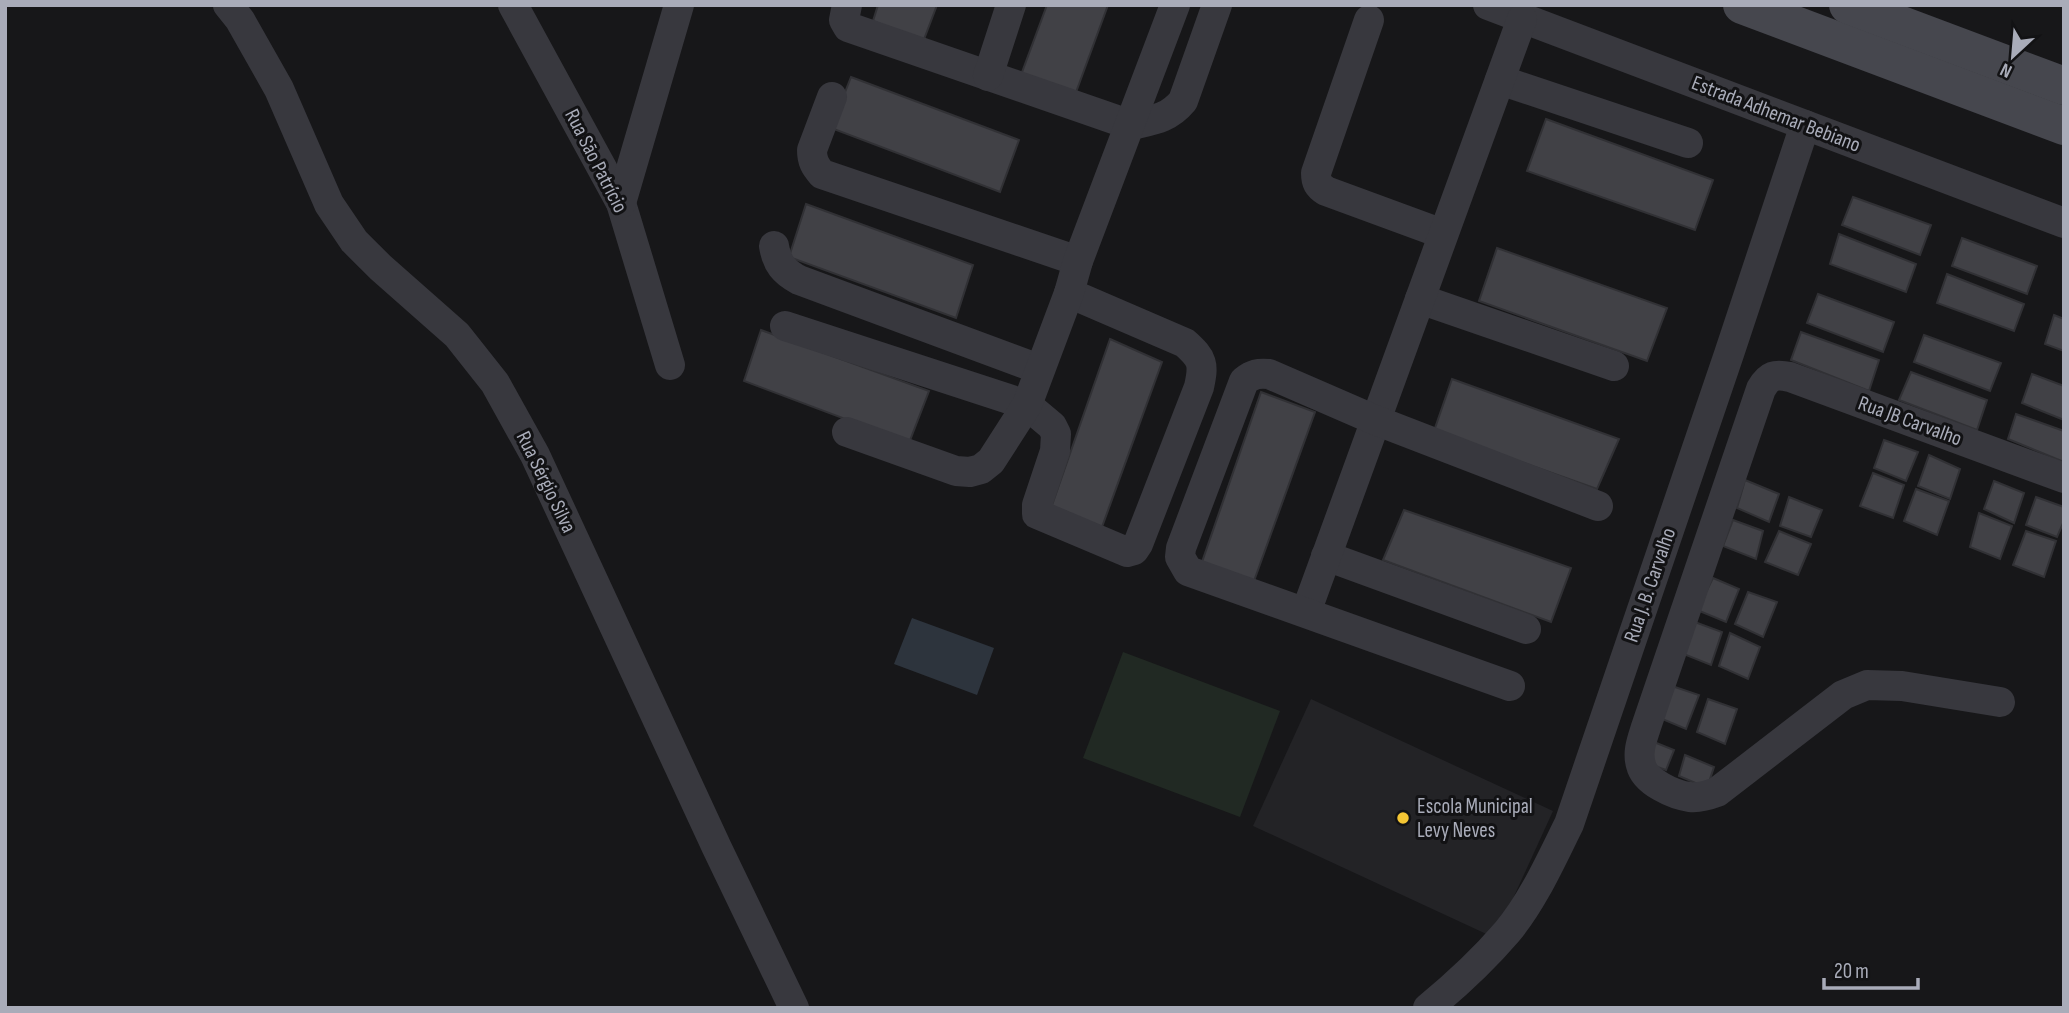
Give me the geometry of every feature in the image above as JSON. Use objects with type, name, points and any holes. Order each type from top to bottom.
[{"type":"main road","points":[[1742,5],[2064,126]]},
{"type":"main road","points":[[1848,5],[2064,86]]},
{"type":"street","name":"Rua Sérgio Silva","points":[[228,5],[240,20],[279,89],[329,204],[354,241],[457,335],[495,383],[535,456],[794,1008]]},
{"type":"street","name":"Rua São Patrício","points":[[513,5],[621,203],[670,365]]},
{"type":"street","points":[[621,203],[679,5]]},
{"type":"street","points":[[847,5],[844,20],[848,27],[1131,125],[1166,117],[1183,101],[1217,5]]},
{"type":"street","points":[[988,76],[1011,5]]},
{"type":"street","points":[[847,432],[956,471],[970,472],[981,469],[992,461],[1027,405],[1069,293],[1078,261],[1175,5]]},
{"type":"street","name":"Estrada Adhemar Bebiano","points":[[1488,5],[2064,223]]},
{"type":"street","points":[[1306,612],[1522,19]]},
{"type":"street","points":[[1369,20],[1316,173],[1316,181],[1326,191],[1443,234]]},
{"type":"street","points":[[1500,80],[1688,143]]},
{"type":"street","points":[[832,97],[813,150],[815,167],[822,174],[1078,261]]},
{"type":"street","name":"Rua J. B. Carvalho","points":[[1429,1008],[1458,983],[1508,931],[1543,877],[1569,824],[1805,125]]},
{"type":"street","points":[[774,246],[780,265],[799,280],[1040,369]]},
{"type":"street","points":[[785,326],[1027,405],[1052,426],[1056,434],[1055,451],[1037,505],[1037,514],[1127,552],[1134,550],[1139,544],[1199,387],[1202,363],[1185,343],[1069,293]]},
{"type":"street","points":[[1420,299],[1614,366]]},
{"type":"street","points":[[1510,686],[1188,571],[1182,564],[1181,548],[1244,381],[1251,375],[1269,374],[1375,420],[1598,506]]},
{"type":"street","name":"Rua JB Carvalho","points":[[2000,702],[1902,686],[1867,685],[1843,695],[1717,792],[1689,797],[1660,786],[1647,777],[1641,768],[1639,752],[1646,727],[1761,389],[1771,376],[1777,374],[1790,377],[2064,478]]},
{"type":"street","points":[[1326,556],[1526,629]]},
{"type":"shaded area","points":[[912,618],[994,648],[977,695],[894,664]]},
{"type":"shaded area","points":[[1123,652],[1280,711],[1240,817],[1083,758]]},
{"type":"shaded area","name":"Escola Municipal Levy Neves","points":[[1311,699],[1553,811],[1495,938],[1253,826]]},
{"type":"building","points":[[878,5],[937,5],[923,42],[873,21]]},
{"type":"building","points":[[1047,5],[1108,5],[1075,95],[1021,75]]},
{"type":"building","points":[[851,77],[1019,140],[1000,192],[831,128]]},
{"type":"building","points":[[1546,119],[1713,180],[1695,230],[1527,171]]},
{"type":"building","points":[[1853,197],[1931,225],[1920,255],[1842,225]]},
{"type":"building","points":[[806,204],[973,265],[956,318],[789,257]]},
{"type":"building","points":[[1839,234],[1916,264],[1906,292],[1830,264]]},
{"type":"building","points":[[1962,238],[2037,266],[2027,294],[1952,266]]},
{"type":"building","points":[[1497,248],[1667,308],[1647,361],[1479,301]]},
{"type":"building","points":[[1947,274],[2024,304],[2014,331],[1937,303]]},
{"type":"building","points":[[1818,294],[1894,322],[1883,352],[1807,323]]},
{"type":"building","points":[[2054,315],[2064,319],[2064,351],[2045,344]]},
{"type":"building","points":[[761,330],[929,391],[909,443],[744,381]]},
{"type":"building","points":[[1801,332],[1879,360],[1869,391],[1791,360]]},
{"type":"building","points":[[1924,335],[2001,363],[1990,391],[1914,362]]},
{"type":"building","points":[[1110,339],[1162,362],[1102,527],[1051,508]]},
{"type":"building","points":[[1911,372],[1987,400],[1977,430],[1899,400]]},
{"type":"building","points":[[2032,374],[2064,386],[2064,420],[2022,403]]},
{"type":"building","points":[[1452,379],[1619,439],[1597,489],[1434,431]]},
{"type":"building","points":[[1261,392],[1315,412],[1254,581],[1202,562]]},
{"type":"building","points":[[2016,414],[2064,431],[2064,462],[2008,439]]},
{"type":"building","points":[[1884,440],[1918,452],[1906,481],[1874,468]]},
{"type":"building","points":[[1929,455],[1960,469],[1950,499],[1918,486]]},
{"type":"building","points":[[1873,473],[1904,485],[1893,518],[1860,506]]},
{"type":"building","points":[[1745,480],[1779,494],[1769,522],[1737,508]]},
{"type":"building","points":[[1994,481],[2024,493],[2014,523],[1984,509]]},
{"type":"building","points":[[1916,489],[1949,501],[1937,535],[1904,521]]},
{"type":"building","points":[[1789,497],[1822,510],[1811,537],[1780,526]]},
{"type":"building","points":[[2036,497],[2064,507],[2064,521],[2057,537],[2026,525]]},
{"type":"building","points":[[1404,510],[1571,568],[1551,622],[1383,560]]},
{"type":"building","points":[[1979,513],[2012,526],[2000,559],[1970,547]]},
{"type":"building","points":[[1733,520],[1763,531],[1756,559],[1723,546]]},
{"type":"building","points":[[1779,531],[1811,544],[1798,575],[1765,562]]},
{"type":"building","points":[[2026,531],[2056,541],[2044,577],[2013,565]]},
{"type":"building","points":[[1713,578],[1739,589],[1726,622],[1697,610]]},
{"type":"building","points":[[1748,592],[1777,602],[1763,637],[1735,624]]},
{"type":"building","points":[[1692,621],[1722,632],[1711,665],[1681,653]]},
{"type":"building","points":[[1730,633],[1760,647],[1748,679],[1719,666]]},
{"type":"building","points":[[1666,684],[1699,695],[1686,729],[1655,716]]},
{"type":"building","points":[[1708,699],[1737,709],[1725,744],[1697,732]]},
{"type":"building","points":[[1649,740],[1674,750],[1666,770],[1640,761]]},
{"type":"building","points":[[1685,755],[1714,767],[1707,788],[1679,776]]},
{"type":"place","name":"Escola Municipal Levy Neves","points":[[1403,818]]}]
